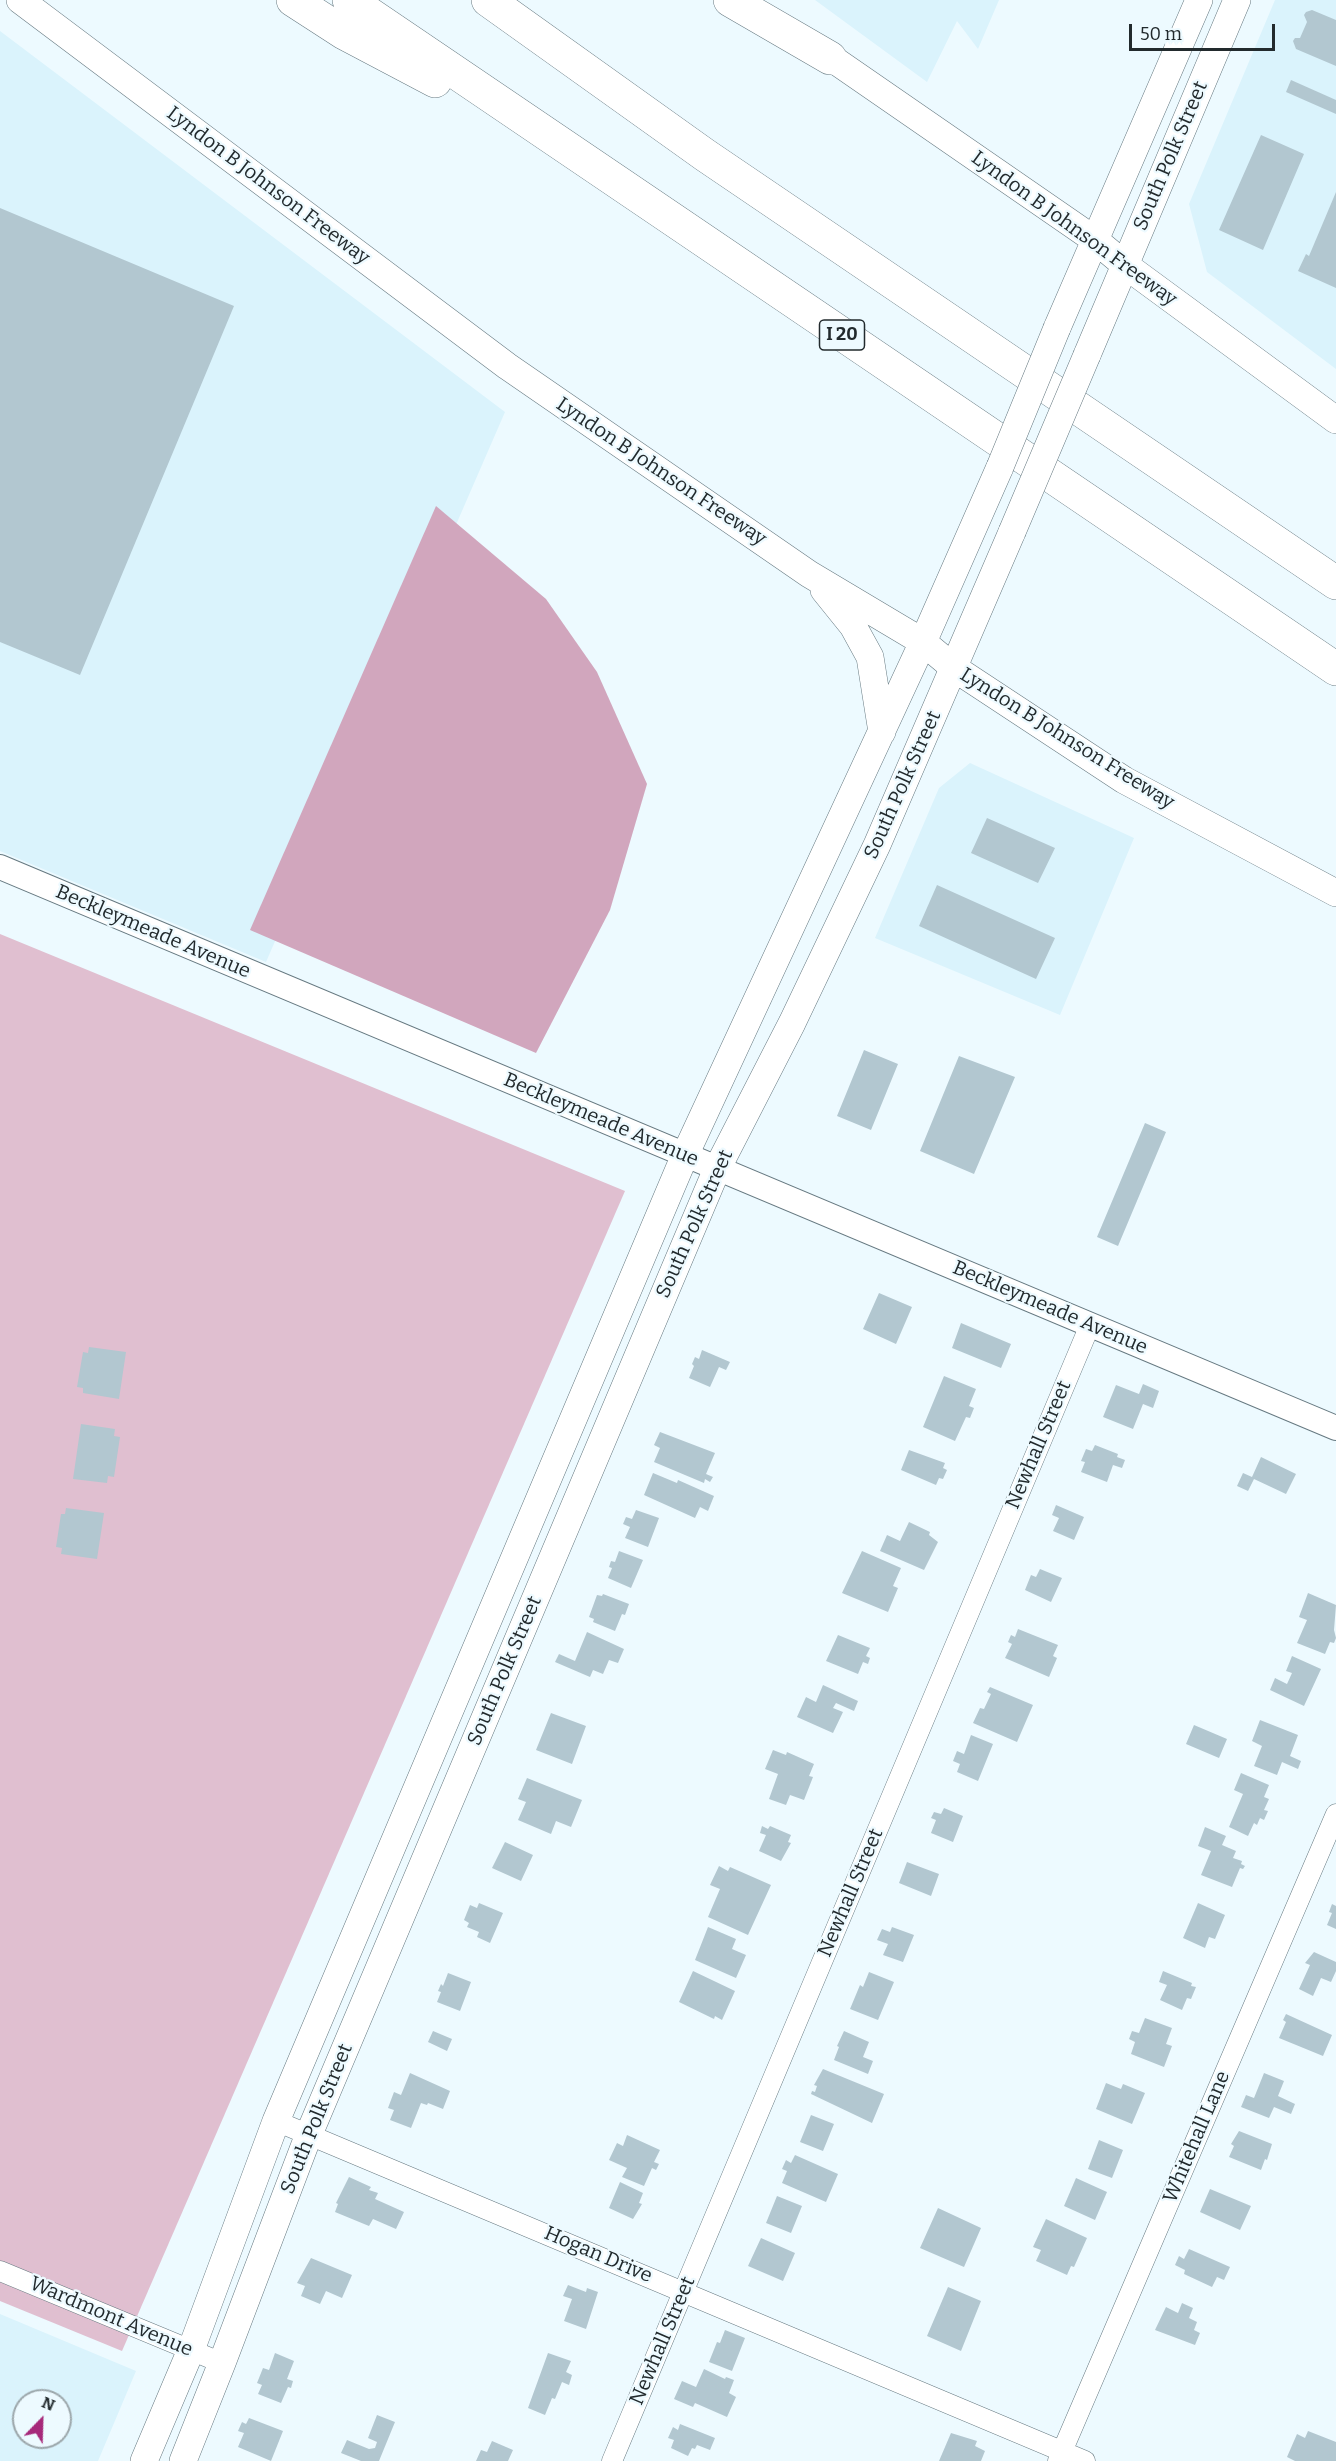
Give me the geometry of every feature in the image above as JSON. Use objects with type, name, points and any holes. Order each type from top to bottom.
[{"type":"highway","points":[[293,0],[344,33],[576,155]]},
{"type":"highway","name":"I 20","points":[[349,0],[1336,669]]},
{"type":"highway","points":[[488,0],[705,155],[1336,584]]},
{"type":"highway","points":[[730,0],[830,58]]},
{"type":"main road","name":"Lyndon B Johnson Freeway","points":[[20,0],[507,366],[809,574],[923,642],[954,668],[1124,780],[1336,893]]},
{"type":"main road","name":"Lyndon B Johnson Freeway","points":[[750,0],[830,58],[1095,240],[1125,265],[1336,420]]},
{"type":"main road","name":"South Polk Street","points":[[144,2461],[191,2350],[276,2121],[685,1155],[976,524],[1057,327],[1199,0]]},
{"type":"main road","name":"South Polk Street","points":[[183,2461],[309,2134],[717,1169],[792,1023],[877,845],[1237,0]]},
{"type":"main road","points":[[1173,59],[1206,74]]},
{"type":"main road","points":[[809,574],[853,626],[870,657],[882,732]]},
{"type":"main road","points":[[468,1669],[501,1681]]},
{"type":"street","name":"Beckleymeade Avenue","points":[[0,867],[1336,1428]]},
{"type":"street","name":"Newhall Street","points":[[612,2461],[1090,1325]]},
{"type":"street","name":"Whitehall Lane","points":[[1060,2456],[1336,1814]]},
{"type":"street","name":"Hogan Drive","points":[[276,2121],[684,2291],[1060,2456],[1085,2461]]},
{"type":"street","name":"Wardmont Avenue","points":[[0,2271],[222,2364]]},
{"type":"shaded area","points":[[815,0],[999,0],[978,49],[957,21],[927,82]]},
{"type":"shaded area","points":[[1275,0],[1336,0],[1336,369],[1207,272],[1189,204]]},
{"type":"shaded area","points":[[0,31],[505,412],[266,962],[0,851]]},
{"type":"shaded area","points":[[436,506],[546,599],[597,672],[647,784],[610,910],[536,1053],[250,930]]},
{"type":"shaded area","points":[[970,763],[1134,838],[1060,1015],[875,938],[939,788]]},
{"type":"shaded area","points":[[0,934],[625,1191],[122,2351],[0,2301]]},
{"type":"shaded area","points":[[0,2314],[136,2371],[98,2461],[0,2461]]},
{"type":"building","points":[[1312,10],[1336,20],[1336,66],[1296,49],[1293,41],[1295,38],[1300,38],[1307,22],[1304,15]]},
{"type":"building","points":[[1291,80],[1336,100],[1336,114],[1286,92]]},
{"type":"building","points":[[1261,135],[1304,154],[1263,250],[1219,230]]},
{"type":"building","points":[[1336,192],[1336,288],[1298,271],[1306,254],[1309,256]]},
{"type":"building","points":[[0,208],[234,306],[80,675],[0,642]]},
{"type":"building","points":[[987,818],[1055,848],[1038,883],[971,853]]},
{"type":"building","points":[[937,885],[1055,938],[1036,979],[919,926]]},
{"type":"building","points":[[864,1050],[898,1064],[871,1130],[837,1116]]},
{"type":"building","points":[[959,1056],[1015,1077],[974,1174],[920,1151]]},
{"type":"building","points":[[1145,1123],[1166,1132],[1118,1246],[1097,1237]]},
{"type":"building","points":[[879,1293],[912,1307],[896,1344],[863,1329]]},
{"type":"building","points":[[961,1323],[1011,1344],[1001,1368],[952,1348]]},
{"type":"building","points":[[89,1347],[126,1352],[119,1399],[83,1393],[83,1388],[77,1387],[83,1352],[88,1353]]},
{"type":"building","points":[[702,1350],[730,1362],[726,1370],[719,1367],[710,1387],[689,1378],[695,1357],[699,1359]]},
{"type":"building","points":[[944,1376],[976,1389],[969,1406],[974,1408],[970,1418],[966,1417],[955,1441],[923,1427]]},
{"type":"building","points":[[1143,1384],[1159,1391],[1153,1408],[1143,1404],[1133,1429],[1103,1417],[1116,1385],[1139,1394]]},
{"type":"building","points":[[81,1424],[115,1429],[114,1436],[120,1437],[114,1477],[108,1476],[107,1483],[73,1479]]},
{"type":"building","points":[[660,1432],[715,1453],[706,1474],[713,1477],[710,1482],[705,1479],[704,1483],[654,1462],[660,1448],[654,1445]]},
{"type":"building","points":[[1095,1445],[1118,1454],[1117,1457],[1125,1460],[1122,1468],[1113,1465],[1107,1482],[1081,1472],[1085,1462],[1081,1461],[1086,1449],[1092,1451]]},
{"type":"building","points":[[909,1450],[945,1463],[943,1468],[947,1470],[943,1479],[939,1478],[936,1485],[901,1470]]},
{"type":"building","points":[[1261,1457],[1296,1474],[1286,1494],[1254,1479],[1248,1491],[1237,1486],[1243,1473],[1252,1477]]},
{"type":"building","points":[[653,1473],[677,1483],[678,1480],[714,1496],[708,1511],[700,1507],[695,1518],[644,1495]]},
{"type":"building","points":[[1056,1505],[1084,1517],[1074,1540],[1053,1531],[1059,1518],[1052,1515]]},
{"type":"building","points":[[66,1508],[104,1513],[97,1559],[61,1554],[62,1548],[56,1547],[61,1514],[65,1514]]},
{"type":"building","points":[[636,1510],[659,1518],[648,1547],[625,1538],[630,1527],[623,1524],[626,1517],[632,1519]]},
{"type":"building","points":[[909,1522],[930,1532],[929,1535],[938,1542],[924,1570],[880,1551],[887,1535],[900,1541]]},
{"type":"building","points":[[619,1551],[643,1560],[631,1588],[608,1578],[612,1568],[609,1567],[611,1561],[615,1562]]},
{"type":"building","points":[[862,1551],[901,1568],[893,1586],[898,1588],[888,1612],[842,1593]]},
{"type":"building","points":[[1040,1569],[1062,1578],[1051,1602],[1025,1590],[1031,1575],[1036,1577]]},
{"type":"building","points":[[1308,1593],[1336,1605],[1334,1630],[1336,1638],[1334,1643],[1330,1642],[1325,1654],[1297,1643],[1307,1620],[1299,1617]]},
{"type":"building","points":[[603,1594],[629,1604],[615,1631],[593,1622],[594,1619],[589,1617],[597,1595],[602,1596]]},
{"type":"building","points":[[1018,1629],[1058,1645],[1053,1656],[1057,1658],[1049,1677],[1005,1658],[1012,1644],[1008,1642],[1011,1635],[1015,1637]]},
{"type":"building","points":[[587,1632],[624,1649],[618,1663],[609,1660],[603,1674],[593,1670],[590,1677],[555,1662],[559,1654],[575,1661]]},
{"type":"building","points":[[838,1635],[870,1648],[866,1656],[870,1658],[868,1664],[863,1662],[858,1674],[826,1661]]},
{"type":"building","points":[[1292,1656],[1321,1669],[1304,1706],[1270,1690],[1275,1678],[1287,1684],[1292,1673],[1286,1671]]},
{"type":"building","points":[[823,1685],[858,1701],[854,1711],[836,1703],[833,1708],[843,1712],[833,1733],[797,1717],[806,1697],[816,1702]]},
{"type":"building","points":[[990,1687],[1033,1705],[1017,1742],[973,1723],[980,1708],[984,1709],[991,1694],[987,1692]]},
{"type":"building","points":[[551,1713],[586,1726],[572,1764],[536,1750]]},
{"type":"building","points":[[1260,1720],[1298,1735],[1290,1756],[1301,1761],[1298,1769],[1282,1762],[1277,1775],[1254,1766],[1262,1746],[1252,1741]]},
{"type":"building","points":[[1194,1725],[1227,1739],[1219,1758],[1186,1744]]},
{"type":"building","points":[[971,1735],[993,1744],[978,1781],[957,1772],[960,1764],[953,1761],[957,1751],[964,1754]]},
{"type":"building","points":[[773,1750],[786,1755],[787,1752],[814,1764],[809,1776],[813,1777],[804,1800],[790,1795],[786,1805],[769,1799],[778,1774],[765,1769]]},
{"type":"building","points":[[1241,1773],[1269,1785],[1264,1797],[1269,1799],[1264,1810],[1268,1811],[1264,1820],[1260,1818],[1257,1825],[1254,1823],[1248,1836],[1229,1827],[1243,1794],[1234,1790]]},
{"type":"building","points":[[527,1778],[582,1800],[571,1827],[556,1821],[551,1834],[518,1820],[526,1802],[518,1799]]},
{"type":"building","points":[[944,1808],[963,1816],[953,1842],[931,1833],[936,1820],[931,1818],[934,1812],[941,1814]]},
{"type":"building","points":[[762,1826],[768,1829],[770,1826],[791,1835],[788,1842],[791,1843],[781,1861],[759,1851],[766,1835],[760,1833]]},
{"type":"building","points":[[1205,1827],[1226,1836],[1222,1845],[1236,1851],[1233,1858],[1242,1861],[1241,1864],[1245,1866],[1243,1869],[1240,1868],[1232,1887],[1201,1875],[1211,1851],[1198,1846]]},
{"type":"building","points":[[505,1842],[533,1855],[521,1881],[492,1868]]},
{"type":"building","points":[[907,1862],[939,1874],[931,1896],[899,1883]]},
{"type":"building","points":[[719,1866],[728,1871],[730,1867],[771,1885],[748,1935],[708,1917],[720,1889],[710,1885]]},
{"type":"building","points":[[479,1903],[503,1913],[490,1943],[477,1937],[479,1932],[467,1927],[469,1923],[464,1920],[470,1905],[477,1908]]},
{"type":"building","points":[[1198,1903],[1225,1915],[1215,1939],[1209,1937],[1205,1948],[1183,1938]]},
{"type":"building","points":[[1332,1904],[1336,1906],[1336,1929],[1327,1925],[1332,1913],[1329,1912]]},
{"type":"building","points":[[708,1927],[736,1939],[732,1949],[746,1955],[736,1978],[695,1960]]},
{"type":"building","points":[[892,1927],[914,1935],[903,1962],[883,1955],[888,1944],[877,1940],[882,1929],[890,1932]]},
{"type":"building","points":[[1314,1952],[1336,1962],[1336,1971],[1331,1982],[1321,1978],[1313,1996],[1299,1989],[1310,1965],[1305,1963]]},
{"type":"building","points":[[693,1971],[735,1991],[722,2020],[715,2016],[714,2019],[679,2002]]},
{"type":"building","points":[[1163,1971],[1192,1983],[1191,1986],[1196,1987],[1191,1999],[1187,1998],[1182,2010],[1160,2000],[1167,1985],[1159,1982]]},
{"type":"building","points":[[869,1972],[894,1982],[878,2020],[850,2009],[860,1985],[863,1987]]},
{"type":"building","points":[[448,1973],[471,1982],[460,2011],[437,2002],[441,1992],[438,1991],[441,1984],[443,1986]]},
{"type":"building","points":[[1286,2014],[1332,2035],[1323,2056],[1279,2038],[1286,2022],[1283,2020]]},
{"type":"building","points":[[1145,2018],[1172,2028],[1166,2044],[1172,2046],[1164,2067],[1131,2054],[1135,2042],[1129,2039],[1132,2031],[1139,2033]]},
{"type":"building","points":[[433,2031],[452,2039],[447,2051],[428,2042]]},
{"type":"building","points":[[844,2031],[869,2042],[863,2057],[873,2061],[868,2074],[834,2060]]},
{"type":"building","points":[[823,2069],[884,2094],[872,2123],[811,2094],[812,2091],[815,2092],[817,2086],[814,2085]]},
{"type":"building","points":[[410,2073],[450,2091],[443,2109],[428,2103],[427,2105],[421,2103],[411,2128],[390,2120],[394,2110],[388,2108],[394,2092],[401,2095]]},
{"type":"building","points":[[1264,2073],[1284,2081],[1278,2096],[1295,2104],[1291,2114],[1274,2107],[1269,2118],[1241,2107],[1246,2095],[1254,2098]]},
{"type":"building","points":[[1106,2083],[1121,2089],[1123,2084],[1145,2093],[1132,2124],[1096,2109]]},
{"type":"building","points":[[811,2115],[834,2124],[823,2151],[800,2142]]},
{"type":"building","points":[[1239,2131],[1272,2144],[1261,2170],[1229,2157],[1234,2146],[1231,2144]]},
{"type":"building","points":[[627,2135],[660,2150],[654,2162],[659,2164],[656,2170],[652,2168],[644,2186],[622,2177],[627,2168],[609,2160],[617,2143],[623,2146]]},
{"type":"building","points":[[1099,2140],[1123,2150],[1112,2178],[1088,2169]]},
{"type":"building","points":[[795,2155],[838,2174],[826,2202],[782,2183],[787,2171],[782,2169],[786,2160],[791,2163]]},
{"type":"building","points":[[349,2177],[371,2187],[369,2190],[378,2193],[375,2199],[404,2212],[396,2229],[373,2219],[369,2226],[335,2212],[338,2204],[336,2203]]},
{"type":"building","points":[[1076,2178],[1107,2192],[1095,2220],[1064,2206]]},
{"type":"building","points":[[620,2182],[643,2193],[639,2203],[642,2204],[633,2219],[609,2208]]},
{"type":"building","points":[[1210,2189],[1251,2206],[1240,2230],[1200,2212]]},
{"type":"building","points":[[777,2196],[802,2206],[791,2233],[766,2223]]},
{"type":"building","points":[[938,2208],[981,2228],[964,2267],[920,2248]]},
{"type":"building","points":[[1046,2219],[1087,2238],[1074,2267],[1071,2266],[1067,2275],[1036,2261],[1041,2250],[1033,2247]]},
{"type":"building","points":[[761,2238],[795,2253],[783,2281],[748,2266]]},
{"type":"building","points":[[1189,2249],[1230,2267],[1224,2280],[1217,2277],[1212,2287],[1184,2274],[1185,2270],[1175,2265],[1179,2256],[1184,2259]]},
{"type":"building","points":[[311,2258],[352,2275],[342,2298],[326,2291],[320,2304],[301,2296],[305,2286],[297,2283]]},
{"type":"building","points":[[568,2285],[586,2292],[587,2288],[598,2292],[586,2329],[564,2321],[572,2299],[563,2296]]},
{"type":"building","points":[[948,2287],[981,2301],[961,2351],[927,2336]]},
{"type":"building","points":[[1182,2303],[1193,2308],[1189,2318],[1197,2322],[1194,2330],[1200,2333],[1195,2345],[1155,2330],[1166,2307],[1178,2313]]},
{"type":"building","points":[[725,2330],[745,2338],[732,2371],[709,2362]]},
{"type":"building","points":[[275,2353],[294,2361],[287,2379],[293,2381],[291,2388],[288,2387],[281,2403],[258,2394],[262,2385],[257,2383],[263,2368],[269,2370]]},
{"type":"building","points":[[548,2353],[571,2361],[566,2372],[572,2375],[569,2385],[562,2382],[545,2415],[528,2408]]},
{"type":"building","points":[[704,2369],[725,2379],[726,2377],[734,2380],[729,2393],[736,2397],[727,2417],[695,2403],[693,2407],[674,2399],[682,2381],[696,2387]]},
{"type":"building","points":[[377,2415],[395,2422],[379,2461],[361,2461],[341,2453],[347,2440],[369,2449],[375,2448],[377,2442],[368,2438]]},
{"type":"building","points":[[249,2418],[283,2431],[271,2461],[238,2447],[244,2433],[238,2431],[242,2422],[246,2424]]},
{"type":"building","points":[[680,2424],[715,2438],[710,2450],[697,2445],[695,2449],[692,2448],[688,2456],[671,2448],[674,2440],[668,2438],[673,2427],[678,2430]]},
{"type":"building","points":[[1308,2431],[1336,2442],[1336,2461],[1295,2461],[1287,2457],[1297,2434],[1305,2438]]},
{"type":"building","points":[[951,2433],[977,2441],[975,2446],[985,2451],[981,2461],[939,2461]]},
{"type":"building","points":[[492,2441],[513,2450],[508,2461],[476,2461],[481,2450],[487,2452]]}]
